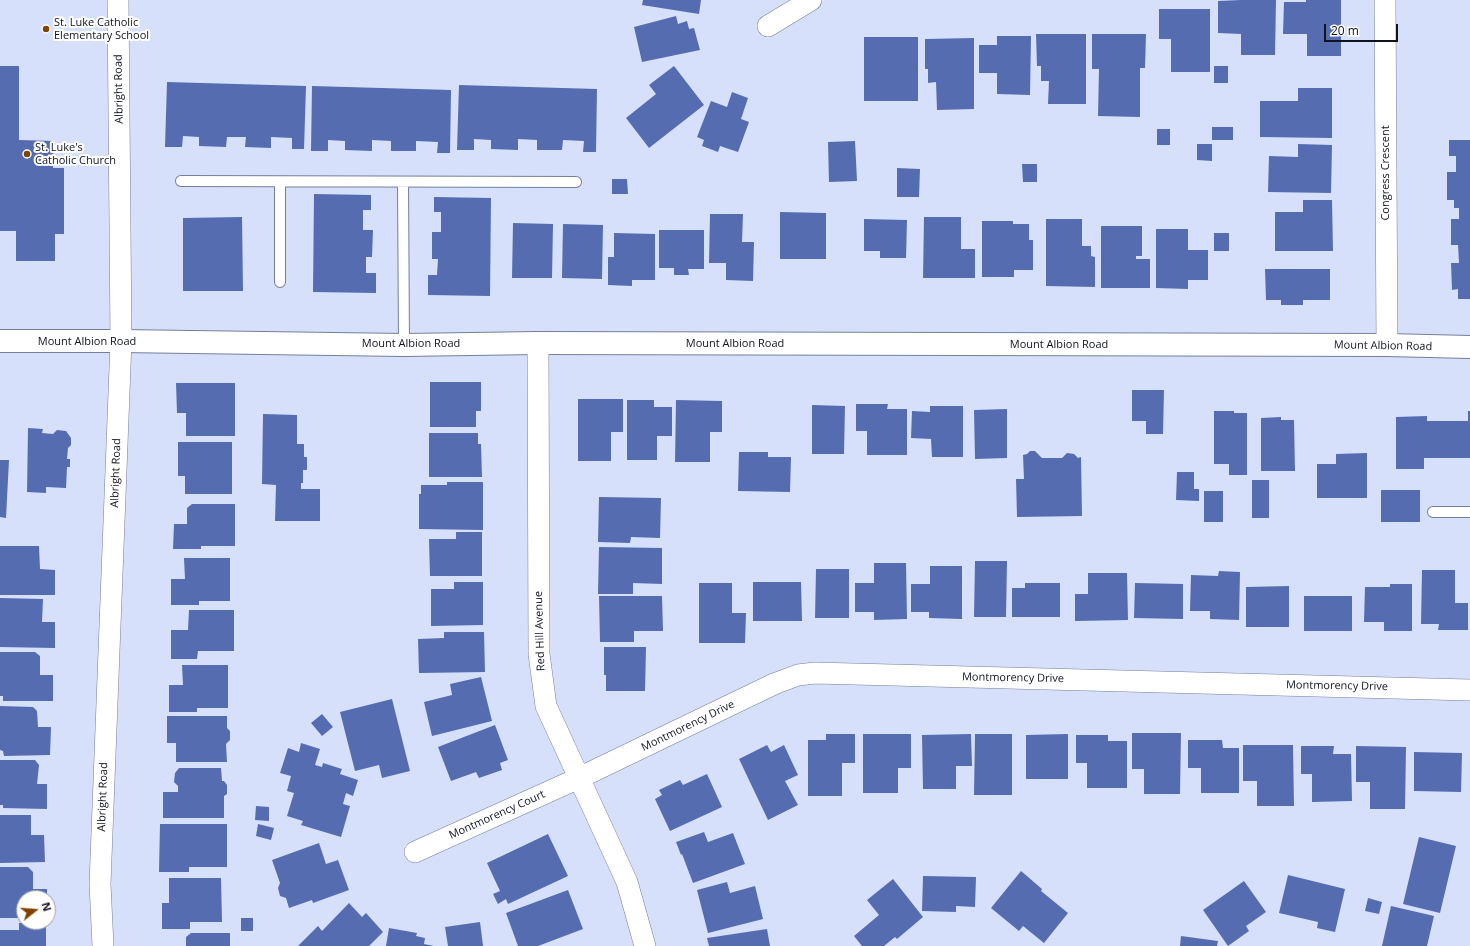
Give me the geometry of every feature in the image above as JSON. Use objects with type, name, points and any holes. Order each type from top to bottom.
[{"type":"street","name":"Albright Road","points":[[103,946],[100,884],[121,341],[118,0]]},
{"type":"street","points":[[768,26],[811,0]]},
{"type":"street","name":"Congress Crescent","points":[[1385,0],[1387,345]]},
{"type":"street","name":"Mount Albion Road","points":[[0,341],[404,345],[538,343],[1387,345],[1470,347]]},
{"type":"street","name":"Red Hill Avenue","points":[[538,343],[539,654],[546,706],[627,882],[645,946]]},
{"type":"street","name":"Montmorency Drive","points":[[579,778],[798,674],[815,673],[1470,690]]},
{"type":"street","name":"Montmorency Court","points":[[415,852],[579,778]]},
{"type":"lane","points":[[182,181],[576,182]]},
{"type":"lane","points":[[280,182],[280,282]]},
{"type":"lane","points":[[403,182],[404,345]]},
{"type":"lane","points":[[1433,512],[1470,512]]},
{"type":"building","points":[[643,0],[701,0],[699,14],[642,5]]},
{"type":"building","points":[[1276,0],[1275,55],[1241,55],[1241,34],[1218,33],[1218,1]]},
{"type":"building","points":[[1306,0],[1341,0],[1341,56],[1307,56],[1307,34],[1283,34],[1284,2],[1306,2]]},
{"type":"building","points":[[1159,9],[1210,9],[1210,72],[1171,72],[1171,39],[1159,39]]},
{"type":"building","points":[[676,16],[678,24],[687,21],[689,29],[694,28],[700,50],[642,62],[634,27]]},
{"type":"building","points":[[1036,34],[1086,34],[1086,104],[1048,104],[1049,81],[1041,81],[1041,66],[1037,66]]},
{"type":"building","points":[[1092,34],[1146,34],[1145,68],[1140,68],[1140,117],[1098,116],[1099,69],[1092,69]]},
{"type":"building","points":[[997,36],[1031,36],[1030,95],[997,94],[997,73],[979,73],[979,45],[997,45]]},
{"type":"building","points":[[864,37],[918,37],[918,101],[864,101]]},
{"type":"building","points":[[974,38],[974,109],[937,110],[936,82],[928,83],[928,69],[925,69],[925,39]]},
{"type":"building","name":"St. Luke's Catholic Church","points":[[0,66],[19,66],[19,140],[54,141],[53,168],[64,168],[64,234],[55,234],[55,261],[16,261],[16,231],[0,231]]},
{"type":"building","points":[[674,66],[704,105],[649,148],[626,118],[656,94],[649,85]]},
{"type":"building","points":[[1214,66],[1228,66],[1228,83],[1214,83]]},
{"type":"building","points":[[167,82],[306,86],[304,149],[292,149],[292,138],[271,137],[271,148],[245,147],[246,137],[227,137],[226,147],[199,146],[199,137],[183,136],[182,147],[165,147]]},
{"type":"building","points":[[459,85],[597,89],[596,152],[583,152],[584,141],[563,140],[562,150],[537,150],[537,140],[518,139],[518,150],[491,149],[491,140],[474,139],[474,150],[457,150]]},
{"type":"building","points":[[312,86],[451,90],[450,153],[437,153],[438,142],[416,141],[416,151],[391,151],[391,141],[372,140],[372,151],[345,150],[345,141],[328,140],[328,151],[311,151]]},
{"type":"building","points":[[1298,88],[1332,88],[1332,138],[1260,137],[1260,101],[1298,101]]},
{"type":"building","points":[[732,92],[748,98],[741,119],[749,122],[738,152],[720,146],[718,152],[702,146],[704,140],[697,137],[711,101],[727,107]]},
{"type":"building","points":[[1212,127],[1233,127],[1233,140],[1212,140]]},
{"type":"building","points":[[1157,129],[1170,129],[1170,145],[1157,145]]},
{"type":"building","points":[[1449,140],[1470,140],[1470,299],[1458,299],[1458,289],[1452,290],[1451,263],[1459,263],[1458,245],[1451,245],[1451,219],[1459,219],[1459,208],[1454,208],[1454,200],[1447,200],[1447,172],[1456,172],[1456,156],[1449,156]]},
{"type":"building","points":[[855,141],[857,181],[829,182],[828,142]]},
{"type":"building","points":[[1197,144],[1212,144],[1212,161],[1197,160]]},
{"type":"building","points":[[1298,144],[1332,145],[1331,193],[1268,192],[1269,156],[1298,157]]},
{"type":"building","points":[[1022,164],[1037,164],[1037,182],[1023,182]]},
{"type":"building","points":[[897,168],[920,169],[919,197],[897,197]]},
{"type":"building","points":[[612,179],[627,179],[628,194],[612,194]]},
{"type":"building","points":[[314,194],[371,195],[371,210],[363,210],[363,230],[373,230],[372,257],[366,257],[366,273],[376,273],[376,293],[313,292]]},
{"type":"building","points":[[434,197],[491,198],[490,296],[428,295],[428,275],[437,275],[438,259],[432,259],[432,232],[441,232],[441,212],[434,212]]},
{"type":"building","points":[[1303,200],[1332,200],[1333,251],[1275,251],[1275,212],[1303,212]]},
{"type":"building","points":[[780,212],[826,213],[826,259],[780,259]]},
{"type":"building","points":[[710,214],[743,214],[742,242],[754,242],[753,281],[726,280],[726,263],[709,263]]},
{"type":"building","points":[[242,217],[243,291],[183,291],[183,218]]},
{"type":"building","points":[[924,217],[961,217],[961,249],[975,249],[975,278],[923,278]]},
{"type":"building","points":[[864,219],[907,220],[906,258],[880,258],[880,251],[864,251]]},
{"type":"building","points":[[1046,219],[1082,219],[1082,246],[1091,246],[1091,256],[1095,257],[1095,287],[1046,286]]},
{"type":"building","points":[[982,221],[1013,221],[1013,224],[1029,224],[1029,240],[1033,240],[1033,270],[1014,270],[1014,277],[982,277]]},
{"type":"building","points":[[513,223],[553,224],[552,278],[512,278]]},
{"type":"building","points":[[563,224],[603,225],[602,279],[562,278]]},
{"type":"building","points":[[1101,226],[1142,226],[1142,256],[1136,256],[1136,259],[1150,259],[1150,288],[1101,288]]},
{"type":"building","points":[[1156,229],[1188,229],[1188,250],[1208,250],[1208,280],[1188,280],[1188,289],[1156,288]]},
{"type":"building","points":[[659,230],[704,230],[704,269],[688,269],[689,275],[674,275],[674,268],[659,268]]},
{"type":"building","points":[[614,233],[655,234],[655,280],[632,280],[632,286],[608,285],[608,257],[614,257]]},
{"type":"building","points":[[1214,233],[1229,233],[1229,251],[1214,251]]},
{"type":"building","points":[[1265,269],[1330,269],[1330,300],[1303,300],[1303,305],[1281,305],[1281,300],[1266,300]]},
{"type":"building","points":[[430,382],[481,382],[481,411],[476,411],[476,427],[430,427]]},
{"type":"building","points":[[176,383],[235,383],[235,436],[186,436],[186,413],[177,413]]},
{"type":"building","points":[[1132,390],[1164,390],[1163,434],[1146,434],[1146,421],[1132,421]]},
{"type":"building","points":[[578,399],[623,399],[623,432],[611,432],[611,461],[578,461]]},
{"type":"building","points":[[627,400],[654,400],[654,407],[672,407],[672,436],[657,436],[657,460],[627,460]]},
{"type":"building","points":[[676,400],[722,401],[722,432],[710,432],[710,462],[675,462]]},
{"type":"building","points":[[856,404],[888,404],[887,409],[907,409],[907,455],[867,455],[867,431],[856,431]]},
{"type":"building","points":[[812,405],[845,406],[844,454],[812,454]]},
{"type":"building","points":[[930,406],[963,406],[963,457],[932,457],[931,439],[911,438],[912,411],[930,412]]},
{"type":"building","points":[[1007,409],[1007,458],[975,459],[974,410]]},
{"type":"building","points":[[1214,411],[1234,411],[1234,413],[1247,413],[1247,475],[1229,475],[1229,464],[1214,464]]},
{"type":"building","points":[[1468,411],[1470,411],[1470,458],[1424,458],[1424,469],[1396,469],[1396,417],[1427,416],[1427,421],[1468,421]]},
{"type":"building","points":[[263,414],[297,415],[297,444],[304,444],[304,457],[307,457],[307,470],[303,470],[303,483],[301,483],[301,489],[320,489],[320,521],[275,521],[276,485],[262,484]]},
{"type":"building","points":[[1281,417],[1281,420],[1294,420],[1295,471],[1261,471],[1261,418]]},
{"type":"building","points":[[28,428],[43,429],[42,433],[53,434],[57,430],[66,431],[71,438],[71,445],[68,448],[67,459],[70,459],[70,467],[67,467],[66,488],[46,487],[46,493],[27,492]]},
{"type":"building","points":[[429,433],[478,433],[478,444],[481,444],[482,477],[429,477]]},
{"type":"building","points":[[178,442],[232,442],[232,494],[185,494],[185,476],[178,476]]},
{"type":"building","points":[[1030,451],[1035,451],[1042,458],[1062,458],[1067,453],[1074,454],[1078,458],[1081,457],[1082,516],[1017,517],[1016,479],[1024,479],[1023,455]]},
{"type":"building","points":[[739,452],[768,452],[768,457],[791,457],[790,492],[738,491]]},
{"type":"building","points":[[1367,453],[1367,498],[1317,498],[1317,464],[1336,464],[1336,454]]},
{"type":"building","points":[[0,460],[9,460],[6,518],[0,517]]},
{"type":"building","points":[[1177,472],[1194,472],[1194,489],[1199,489],[1199,501],[1176,500]]},
{"type":"building","points":[[1252,480],[1269,480],[1269,518],[1252,518]]},
{"type":"building","points":[[447,482],[483,482],[483,530],[419,529],[419,494],[421,494],[421,485],[447,485]]},
{"type":"building","points":[[1381,490],[1420,490],[1420,522],[1381,522]]},
{"type":"building","points":[[1204,491],[1223,491],[1223,522],[1204,522]]},
{"type":"building","points":[[599,497],[661,498],[660,538],[631,537],[630,543],[598,542]]},
{"type":"building","points":[[192,504],[235,504],[235,546],[201,546],[201,549],[173,549],[174,524],[187,524],[187,508]]},
{"type":"building","points":[[456,532],[482,532],[482,576],[430,576],[429,539],[456,539]]},
{"type":"building","points":[[0,546],[39,546],[40,569],[55,570],[55,595],[0,595]]},
{"type":"building","points":[[599,547],[662,548],[662,584],[633,583],[633,594],[598,594]]},
{"type":"building","points":[[184,558],[230,558],[230,601],[199,601],[199,605],[171,605],[171,579],[185,579]]},
{"type":"building","points":[[975,561],[1007,561],[1006,617],[974,617]]},
{"type":"building","points":[[874,563],[906,563],[907,619],[874,620],[874,612],[855,612],[855,583],[874,583]]},
{"type":"building","points":[[930,566],[962,566],[962,619],[929,618],[929,612],[911,612],[911,584],[930,584]]},
{"type":"building","points":[[816,569],[849,569],[849,618],[815,618]]},
{"type":"building","points":[[1422,570],[1455,570],[1455,603],[1468,603],[1468,630],[1438,630],[1439,624],[1421,624]]},
{"type":"building","points":[[1219,571],[1240,572],[1239,620],[1210,619],[1210,611],[1190,611],[1191,575],[1218,576]]},
{"type":"building","points":[[1088,573],[1127,573],[1128,620],[1075,621],[1075,594],[1088,594]]},
{"type":"building","points":[[454,582],[483,582],[483,625],[431,626],[431,589],[454,589]]},
{"type":"building","points":[[753,582],[801,582],[802,621],[753,621]]},
{"type":"building","points":[[699,583],[732,583],[732,613],[746,613],[745,643],[699,643]]},
{"type":"building","points":[[1025,583],[1060,583],[1060,617],[1012,617],[1012,588],[1025,588]]},
{"type":"building","points":[[1135,583],[1183,584],[1183,619],[1134,618]]},
{"type":"building","points":[[1390,584],[1412,584],[1412,631],[1384,631],[1384,622],[1364,622],[1365,587],[1390,587]]},
{"type":"building","points":[[1289,586],[1289,627],[1246,627],[1246,587]]},
{"type":"building","points":[[599,596],[662,596],[663,631],[634,631],[634,642],[600,642]]},
{"type":"building","points":[[1304,596],[1352,596],[1352,631],[1304,631]]},
{"type":"building","points":[[0,598],[43,599],[42,622],[55,622],[55,648],[0,647]]},
{"type":"building","points":[[189,610],[234,610],[234,651],[198,651],[197,659],[171,659],[171,630],[188,630]]},
{"type":"building","points":[[444,632],[484,632],[485,672],[419,673],[418,639],[444,638]]},
{"type":"building","points":[[604,647],[646,647],[645,691],[606,691],[606,675],[604,675]]},
{"type":"building","points":[[0,652],[35,652],[40,656],[40,675],[53,675],[53,701],[3,701],[3,696],[0,696]]},
{"type":"building","points":[[182,665],[228,665],[228,708],[197,708],[197,712],[169,712],[169,685],[183,685]]},
{"type":"building","points":[[481,677],[492,721],[432,736],[424,702],[452,695],[450,684]]},
{"type":"building","points":[[392,699],[410,771],[382,778],[379,765],[355,771],[340,712]]},
{"type":"building","points":[[0,706],[33,707],[37,711],[38,727],[51,727],[50,755],[4,756],[3,751],[0,750]]},
{"type":"building","points":[[322,714],[333,727],[322,736],[311,723]]},
{"type":"building","points":[[167,716],[227,716],[227,728],[230,731],[230,740],[226,744],[227,762],[176,762],[176,743],[167,743]]},
{"type":"building","points":[[495,725],[508,760],[500,763],[502,770],[479,778],[476,772],[451,781],[438,747]]},
{"type":"building","points":[[1132,733],[1181,733],[1180,794],[1144,794],[1144,769],[1132,769]]},
{"type":"building","points":[[826,734],[855,734],[855,763],[842,763],[842,796],[808,796],[808,740],[826,740]]},
{"type":"building","points":[[863,734],[911,734],[911,768],[898,768],[898,793],[863,793]]},
{"type":"building","points":[[971,734],[972,766],[956,766],[956,789],[923,789],[922,735]]},
{"type":"building","points":[[975,734],[1012,734],[1012,795],[974,795]]},
{"type":"building","points":[[1068,734],[1068,779],[1026,779],[1026,735]]},
{"type":"building","points":[[1076,735],[1108,735],[1108,741],[1127,741],[1127,788],[1087,788],[1087,763],[1076,763]]},
{"type":"building","points":[[1188,740],[1222,740],[1223,748],[1239,748],[1239,793],[1201,793],[1201,768],[1188,768]]},
{"type":"building","points":[[301,743],[320,749],[315,765],[322,767],[323,763],[342,769],[340,774],[358,780],[353,796],[346,793],[343,804],[350,806],[341,837],[301,825],[303,821],[287,816],[294,793],[287,791],[291,776],[280,773],[288,748],[299,752]]},
{"type":"building","points":[[767,745],[771,752],[784,745],[798,775],[785,781],[798,805],[768,820],[739,759]]},
{"type":"building","points":[[1243,745],[1293,745],[1294,806],[1257,806],[1257,781],[1243,781]]},
{"type":"building","points":[[1301,746],[1334,746],[1333,754],[1351,754],[1352,801],[1312,802],[1312,774],[1301,774]]},
{"type":"building","points":[[1356,746],[1406,747],[1405,809],[1370,809],[1370,782],[1356,782]]},
{"type":"building","points":[[1414,752],[1462,753],[1461,792],[1414,791]]},
{"type":"building","points":[[0,760],[35,760],[39,765],[37,784],[47,784],[47,809],[3,808],[3,805],[0,805]]},
{"type":"building","points":[[179,768],[221,768],[222,781],[224,781],[227,785],[227,794],[224,796],[224,818],[163,818],[163,792],[178,792],[178,786],[174,782],[175,773]]},
{"type":"building","points":[[707,774],[722,807],[670,831],[655,799],[662,795],[659,790],[680,780],[683,785]]},
{"type":"building","points":[[256,806],[269,807],[269,821],[255,820]]},
{"type":"building","points":[[0,815],[31,815],[31,835],[44,835],[45,862],[0,863]]},
{"type":"building","points":[[160,824],[227,824],[227,867],[189,867],[189,872],[159,872]]},
{"type":"building","points":[[258,824],[274,828],[271,840],[256,836]]},
{"type":"building","points":[[704,832],[708,842],[733,833],[745,864],[693,883],[676,842]]},
{"type":"building","points":[[548,834],[568,876],[508,904],[506,899],[498,904],[493,894],[500,891],[487,863]]},
{"type":"building","points":[[1419,837],[1456,846],[1440,913],[1403,904]]},
{"type":"building","points":[[319,843],[326,864],[338,860],[349,890],[313,903],[312,900],[289,908],[286,898],[280,896],[278,888],[280,883],[272,860]]},
{"type":"building","points":[[0,867],[28,867],[33,872],[33,889],[47,890],[16,890],[16,918],[0,918]]},
{"type":"building","points":[[1021,871],[1042,889],[1041,891],[1068,913],[1044,943],[1023,926],[1019,931],[991,908]]},
{"type":"building","points":[[1288,875],[1345,889],[1335,932],[1317,928],[1318,922],[1279,913]]},
{"type":"building","points":[[923,876],[976,877],[975,907],[956,906],[956,912],[922,911]]},
{"type":"building","points":[[169,878],[221,878],[222,922],[190,922],[190,929],[162,929],[162,903],[169,903]]},
{"type":"building","points":[[893,879],[923,917],[897,939],[895,937],[884,946],[862,946],[854,936],[879,915],[867,900]]},
{"type":"building","points":[[1244,881],[1266,912],[1246,926],[1249,931],[1228,946],[1203,910]]},
{"type":"building","points":[[727,882],[730,893],[755,886],[763,919],[708,933],[697,890]]},
{"type":"building","points":[[568,890],[583,929],[538,946],[518,946],[506,913]]},
{"type":"building","points":[[1368,898],[1382,902],[1379,914],[1365,911]]},
{"type":"building","points":[[349,903],[362,917],[366,913],[383,932],[369,946],[298,946],[318,926],[322,931]]},
{"type":"building","points":[[1391,906],[1434,916],[1427,946],[1382,946]]},
{"type":"building","points":[[241,918],[253,918],[253,931],[241,931]]},
{"type":"building","points":[[480,922],[483,946],[448,946],[445,927]]},
{"type":"building","points":[[389,928],[417,933],[416,936],[425,938],[424,944],[434,946],[386,946]]},
{"type":"building","points":[[767,929],[770,946],[709,946],[707,938]]},
{"type":"building","points":[[0,930],[46,930],[46,946],[0,946]]},
{"type":"building","points":[[191,933],[230,933],[230,946],[186,946],[186,937]]},
{"type":"building","points":[[1181,936],[1218,941],[1217,946],[1180,946]]},
{"type":"place","name":"St. Luke Catholic Elementary School","points":[[46,29]]},
{"type":"place","name":"St. Luke's Catholic Church","points":[[27,154]]}]
